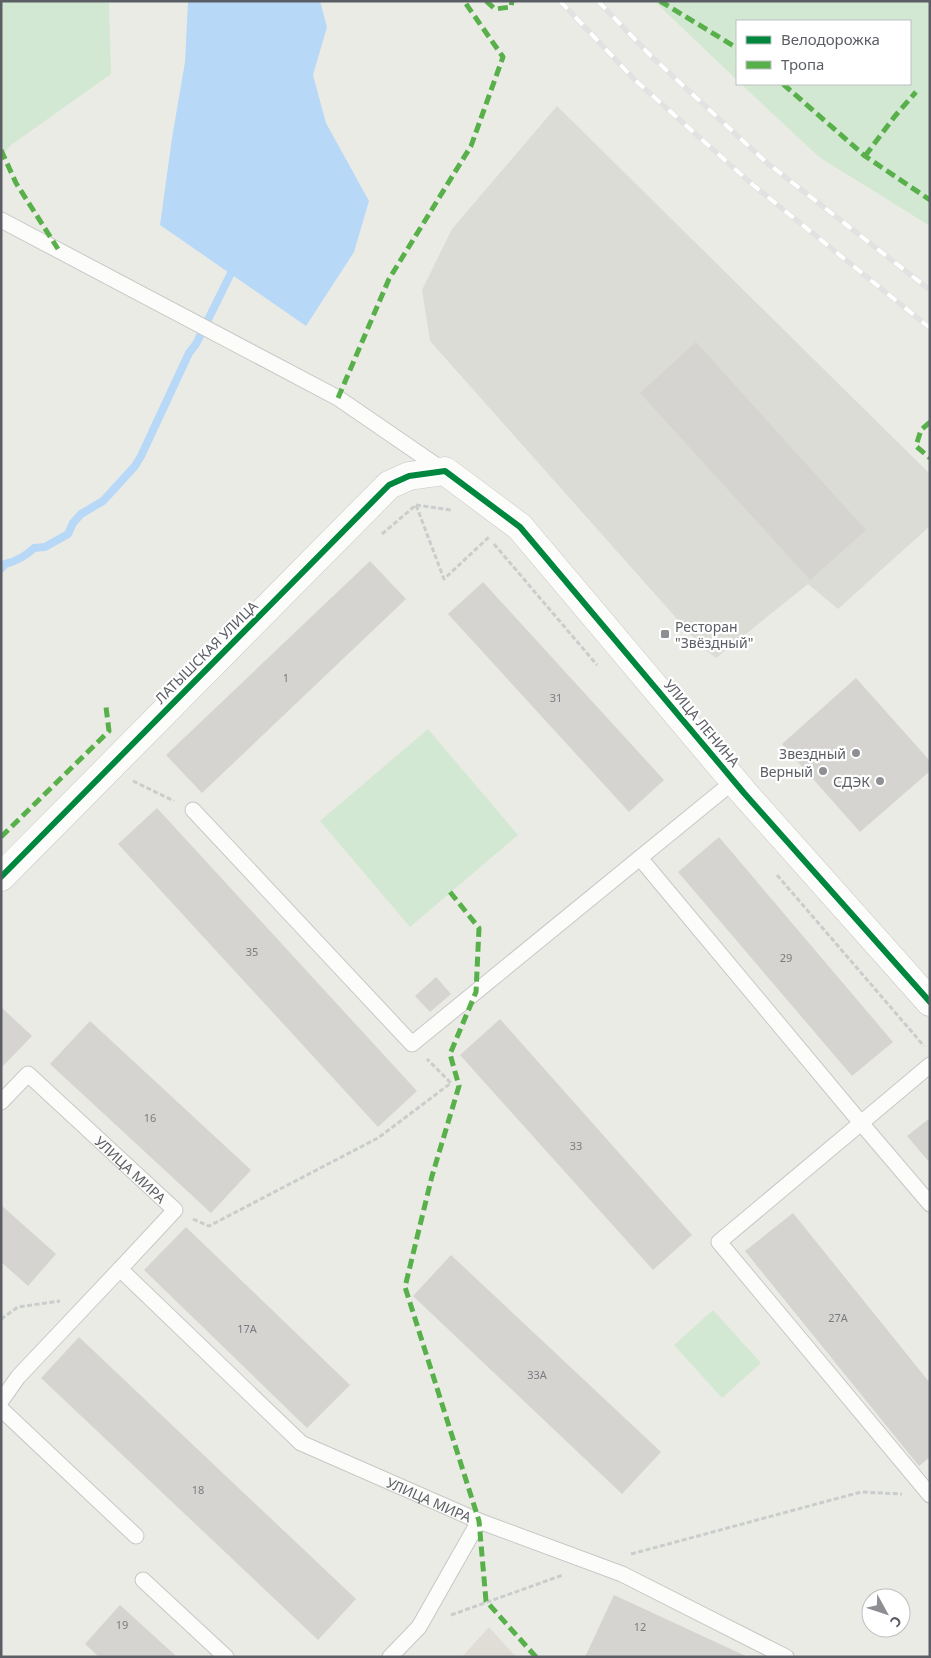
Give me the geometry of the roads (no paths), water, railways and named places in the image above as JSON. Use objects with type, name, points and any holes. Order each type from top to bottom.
[{"type":"street","name":"УЛИЦА ЛЕНИНА","points":[[445,471],[520,527],[734,781],[930,1002]]},
{"type":"street","name":"ЛАТЫШСКАЯ УЛИЦА","points":[[1,877],[389,485],[409,476],[445,471]]},
{"type":"lane","points":[[1,220],[58,248],[338,398],[445,471]]},
{"type":"lane","points":[[193,810],[412,1044],[734,781]]},
{"type":"lane","points":[[640,858],[930,1204]]},
{"type":"lane","points":[[930,1065],[719,1242],[930,1494]]},
{"type":"lane","name":"УЛИЦА МИРА","points":[[1,1102],[28,1074],[175,1210],[18,1377],[1,1401]]},
{"type":"lane","name":"УЛИЦА МИРА","points":[[120,1269],[302,1443],[479,1521],[622,1574],[786,1657]]},
{"type":"lane","points":[[1,1409],[136,1536]]},
{"type":"lane","points":[[390,1657],[419,1627],[479,1521]]},
{"type":"lane","points":[[144,1580],[226,1657]]},
{"type":"water","points":[[188,1],[320,1],[327,27],[313,75],[326,123],[369,201],[354,252],[306,326],[160,225],[185,62]]},
{"type":"waterway","points":[[1,569],[5,564],[21,558],[34,548],[45,547],[68,534],[73,523],[81,514],[103,501],[135,466],[189,353],[196,344],[235,265]]},
{"type":"railway","points":[[560,1],[635,80],[753,185],[930,328]]},
{"type":"railway","points":[[598,1],[651,56],[766,162],[930,290]]},
{"type":"place","name":"Ресторан \"Звёздный\"","points":[[665,634]]},
{"type":"place","name":"Звездный","points":[[856,753]]},
{"type":"place","name":"Верный","points":[[823,771]]},
{"type":"place","name":"СДЭК","points":[[880,781]]}]
